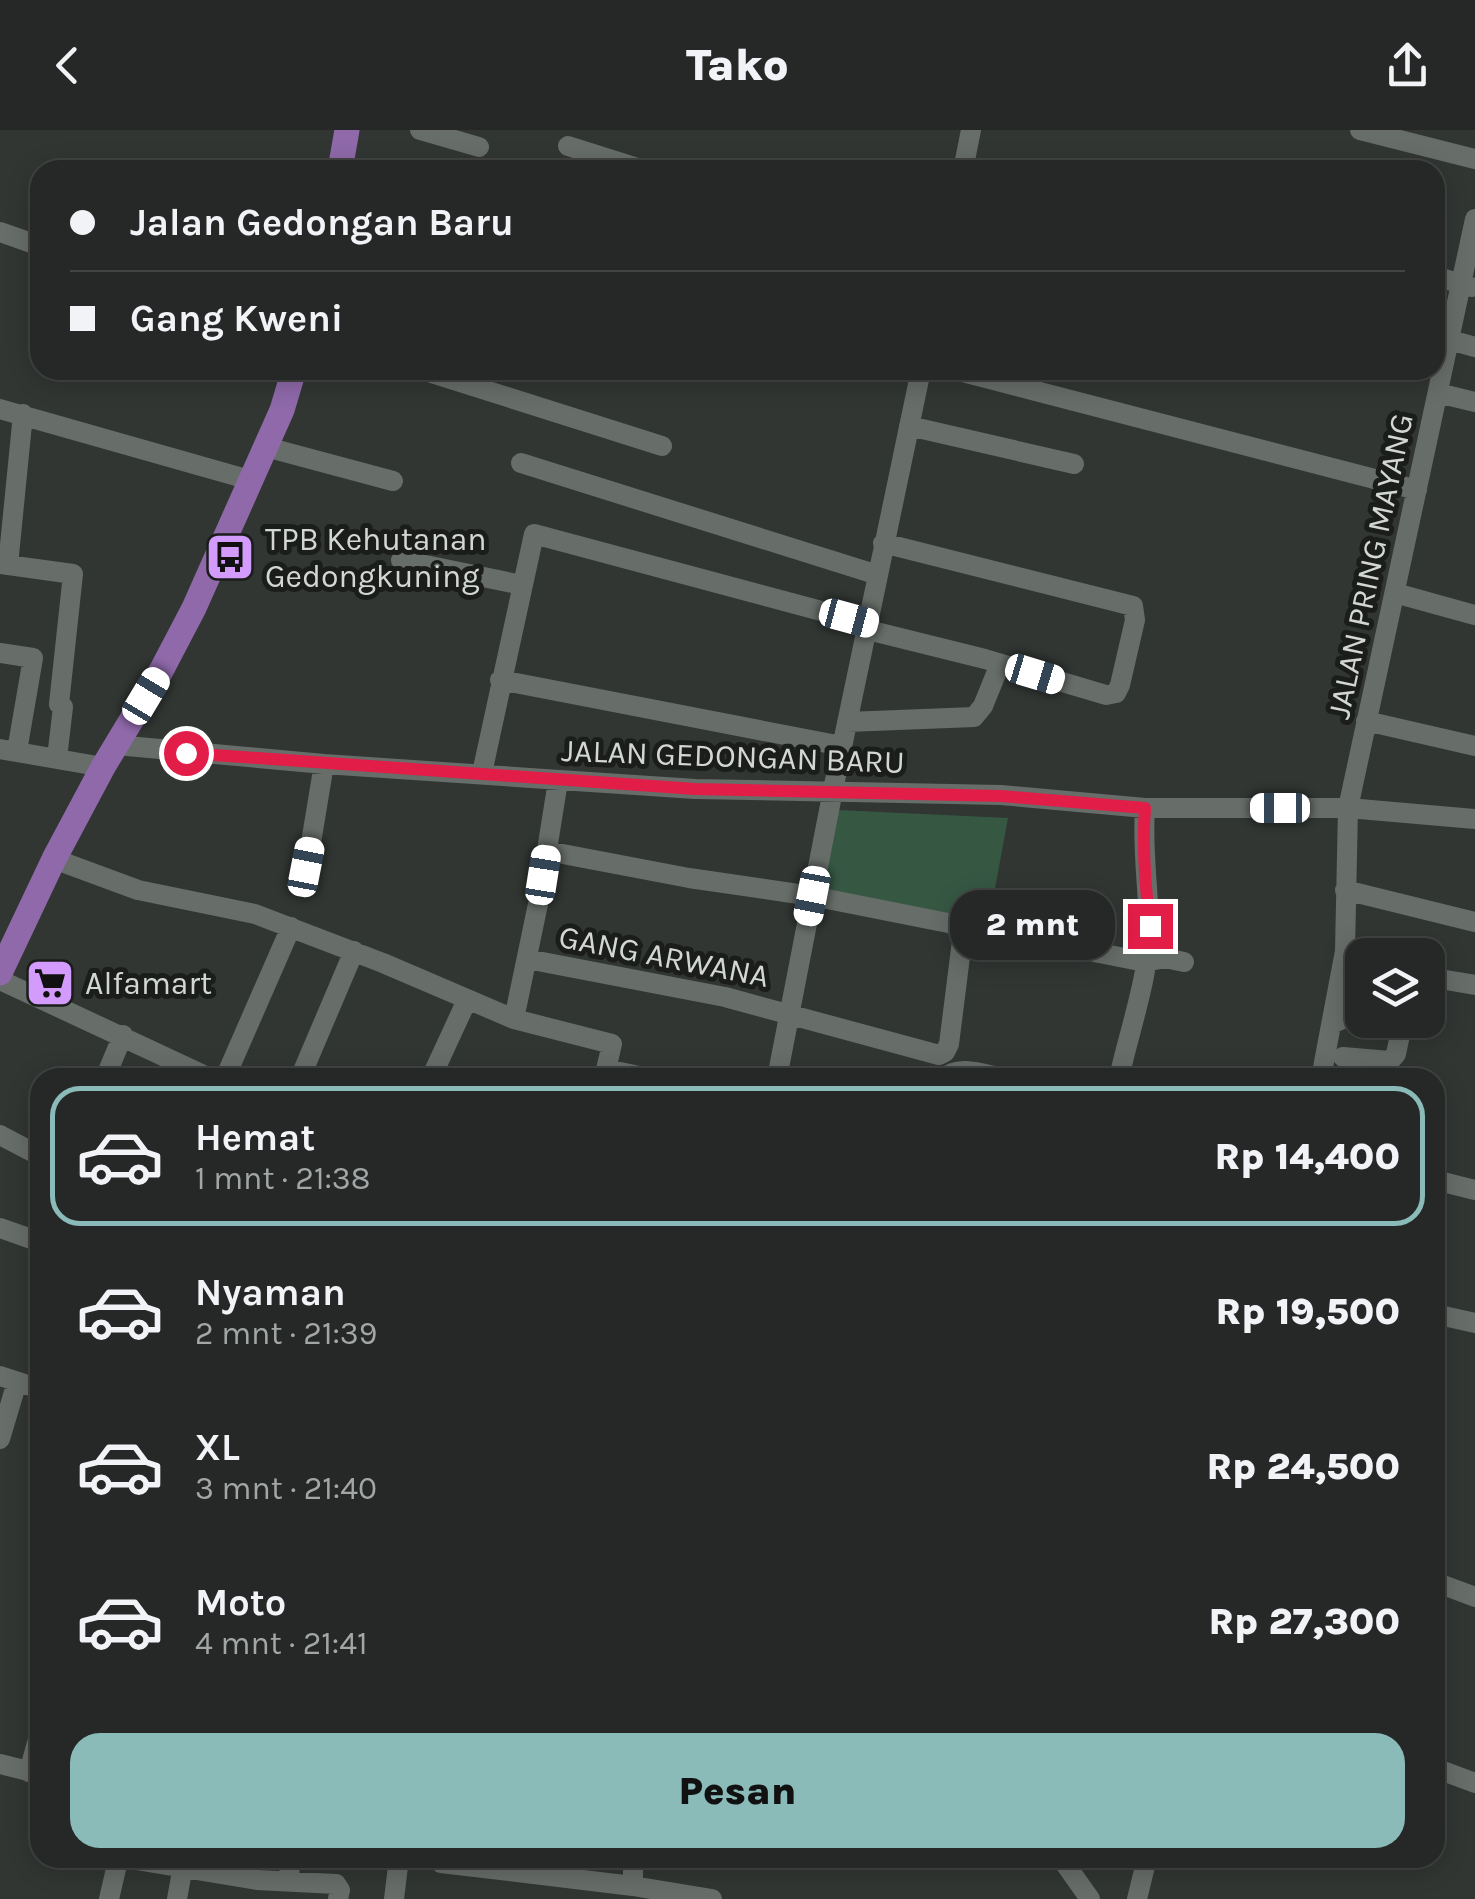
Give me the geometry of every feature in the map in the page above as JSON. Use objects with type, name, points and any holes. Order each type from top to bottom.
[{"type":"main road","points":[[342,160],[347,130]]},
{"type":"main road","points":[[0,977],[54,858],[178,640],[266,447],[290,380]]},
{"type":"street","points":[[420,130],[479,148]]},
{"type":"street","points":[[965,160],[971,130]]},
{"type":"street","points":[[1360,130],[1475,159]]},
{"type":"street","points":[[568,146],[612,160]]},
{"type":"street","name":"JALAN PRING MAYANG","points":[[1445,354],[1468,286],[1475,219]]},
{"type":"street","points":[[0,232],[30,242]]},
{"type":"street","points":[[1450,340],[1475,347]]},
{"type":"street","points":[[454,380],[662,446]]},
{"type":"street","points":[[779,1068],[832,790],[919,380]]},
{"type":"street","points":[[994,380],[1417,490]]},
{"type":"street","name":"JALAN PRING MAYANG","points":[[1327,1068],[1333,1055],[1332,1024],[1345,951],[1348,808],[1439,380]]},
{"type":"street","points":[[1438,393],[1475,402]]},
{"type":"street","points":[[0,409],[250,480]]},
{"type":"street","points":[[23,414],[4,564],[73,574],[56,758]]},
{"type":"street","points":[[910,426],[1074,464]]},
{"type":"street","points":[[266,447],[393,481]]},
{"type":"street","points":[[521,463],[878,575]]},
{"type":"street","points":[[482,773],[533,537],[538,534],[1106,695],[1116,693],[1135,620],[1133,606],[883,543]]},
{"type":"street","points":[[401,560],[522,585]]},
{"type":"street","points":[[1395,593],[1475,615]]},
{"type":"street","points":[[0,653],[33,658],[8,750]]},
{"type":"street","points":[[848,722],[974,718],[1000,664]]},
{"type":"street","points":[[500,680],[842,746]]},
{"type":"street","points":[[1366,722],[1475,746]]},
{"type":"street","name":"JALAN GEDONGAN BARU","points":[[8,750],[56,758],[110,756],[324,764],[791,794],[832,790],[1001,796],[1145,808],[1348,808],[1475,819]]},
{"type":"street","points":[[306,867],[324,764]]},
{"type":"street","points":[[543,875],[558,781]]},
{"type":"street","points":[[1121,1068],[1150,926],[1142,848],[1145,808]]},
{"type":"street","points":[[547,852],[812,896],[1145,962],[1164,958],[1184,962]]},
{"type":"street","points":[[54,858],[138,890],[246,912],[354,951],[514,1019],[612,1044],[606,1068]]},
{"type":"street","points":[[1346,890],[1475,922]]},
{"type":"street","points":[[514,1019],[538,904]]},
{"type":"street","name":"GANG ARWANA","points":[[527,959],[788,1012],[942,1054],[949,1044],[964,925]]},
{"type":"street","points":[[229,1068],[291,927]]},
{"type":"street","points":[[304,1068],[354,951]]},
{"type":"street","points":[[0,977],[190,1068]]},
{"type":"street","points":[[1445,979],[1475,985]]},
{"type":"street","points":[[436,1068],[467,1000]]},
{"type":"street","points":[[1332,1024],[1345,1018]]},
{"type":"street","points":[[108,1068],[123,1035]]},
{"type":"street","points":[[1333,1055],[1390,1061],[1400,1038]]},
{"type":"street","points":[[0,1135],[30,1151]]},
{"type":"street","points":[[1445,1182],[1475,1190]]},
{"type":"street","points":[[0,1228],[30,1238]]},
{"type":"street","points":[[1445,1316],[1475,1324]]},
{"type":"street","points":[[0,1439],[8,1379]]},
{"type":"street","points":[[1445,1586],[1475,1597]]},
{"type":"street","points":[[0,1764],[30,1772]]},
{"type":"street","points":[[1445,1772],[1475,1783]]},
{"type":"street","points":[[110,1899],[116,1868]]},
{"type":"street","points":[[177,1899],[183,1868]]},
{"type":"street","points":[[189,1868],[256,1889],[288,1881],[336,1884],[340,1886],[338,1899]]},
{"type":"street","points":[[288,1881],[289,1868]]},
{"type":"street","points":[[394,1899],[398,1868]]},
{"type":"street","points":[[552,1868],[712,1899]]},
{"type":"street","points":[[633,1868],[633,1886]]},
{"type":"street","points":[[1068,1868],[1090,1899]]},
{"type":"street","points":[[1137,1899],[1145,1868]]},
{"type":"green space","points":[[837,810],[1008,818],[989,921],[822,889]]},
{"type":"place","name":"TPB Kehutanan Gedongkuning","points":[[230,557]]},
{"type":"place","name":"Alfamart","points":[[50,983]]},
{"type":"route","points":[[186,753],[695,789],[1001,796],[1145,808],[1142,848],[1150,926]]}]
